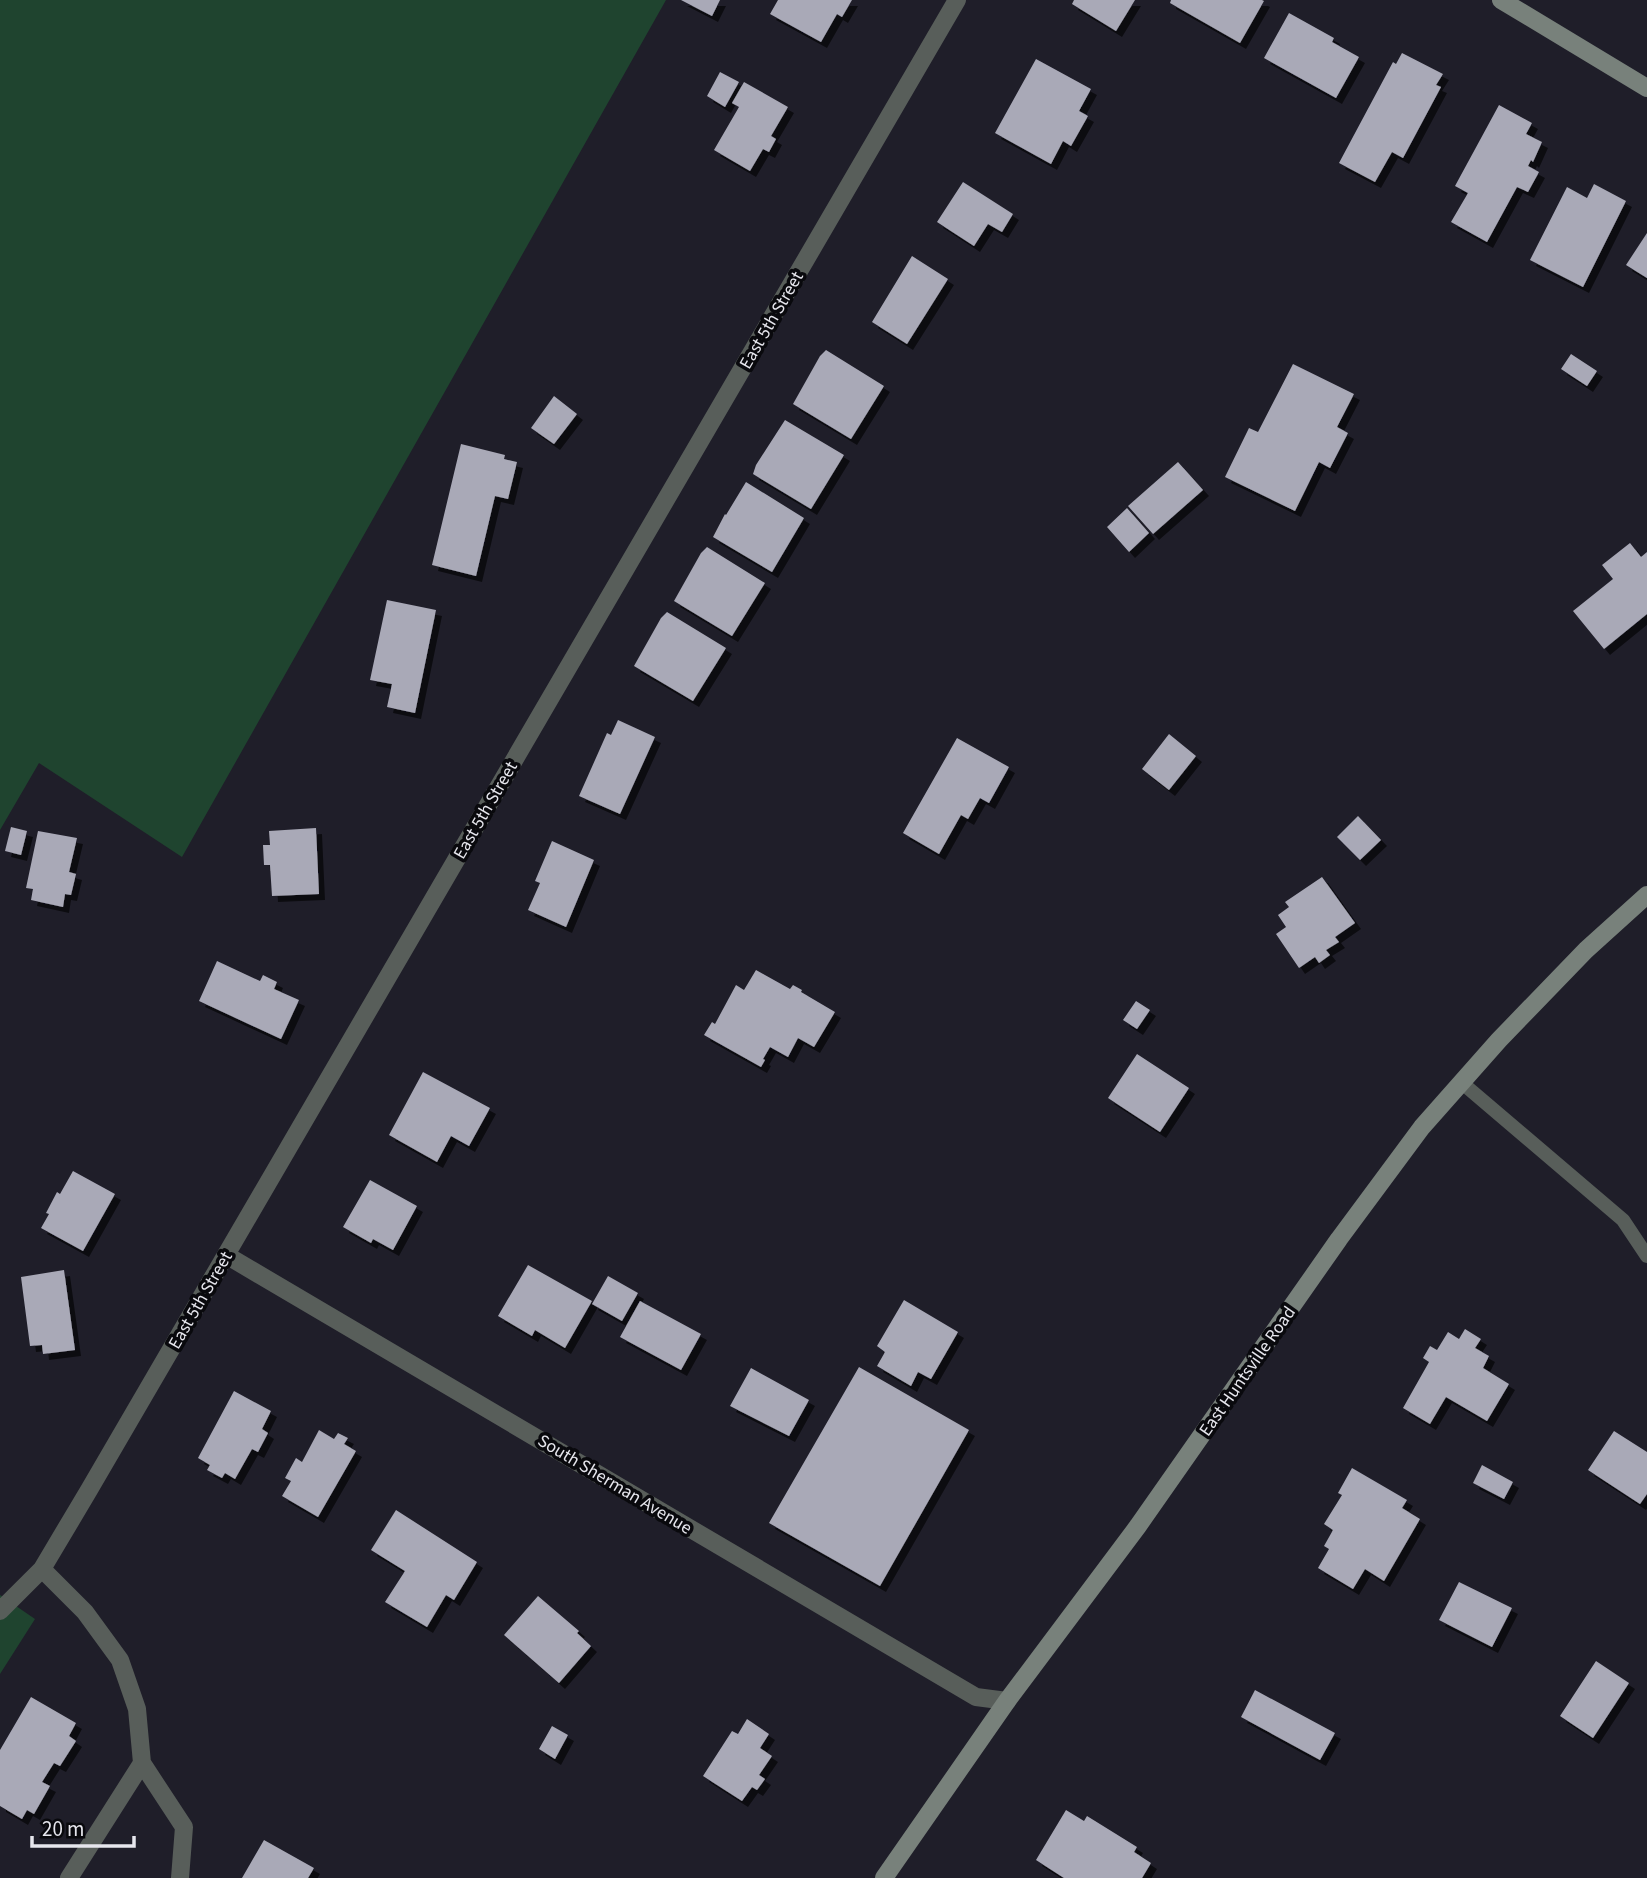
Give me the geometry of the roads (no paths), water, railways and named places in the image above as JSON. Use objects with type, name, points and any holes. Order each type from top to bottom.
[{"type":"main road","points":[[1501,0],[1647,88]]},
{"type":"main road","name":"East Huntsville Road","points":[[884,1878],[1007,1702],[1138,1526],[1339,1239],[1422,1126],[1586,950],[1647,895]]},
{"type":"street","name":"East 5th Street","points":[[0,1611],[42,1569],[957,0]]},
{"type":"street","name":"South Sherman Avenue","points":[[226,1255],[976,1697],[1007,1702]]},
{"type":"street","points":[[42,1569],[85,1612],[120,1660],[137,1709],[142,1763],[184,1827],[180,1878]]},
{"type":"street","points":[[69,1878],[142,1763]]},
{"type":"lane","points":[[1461,1082],[1623,1220],[1647,1256]]}]
